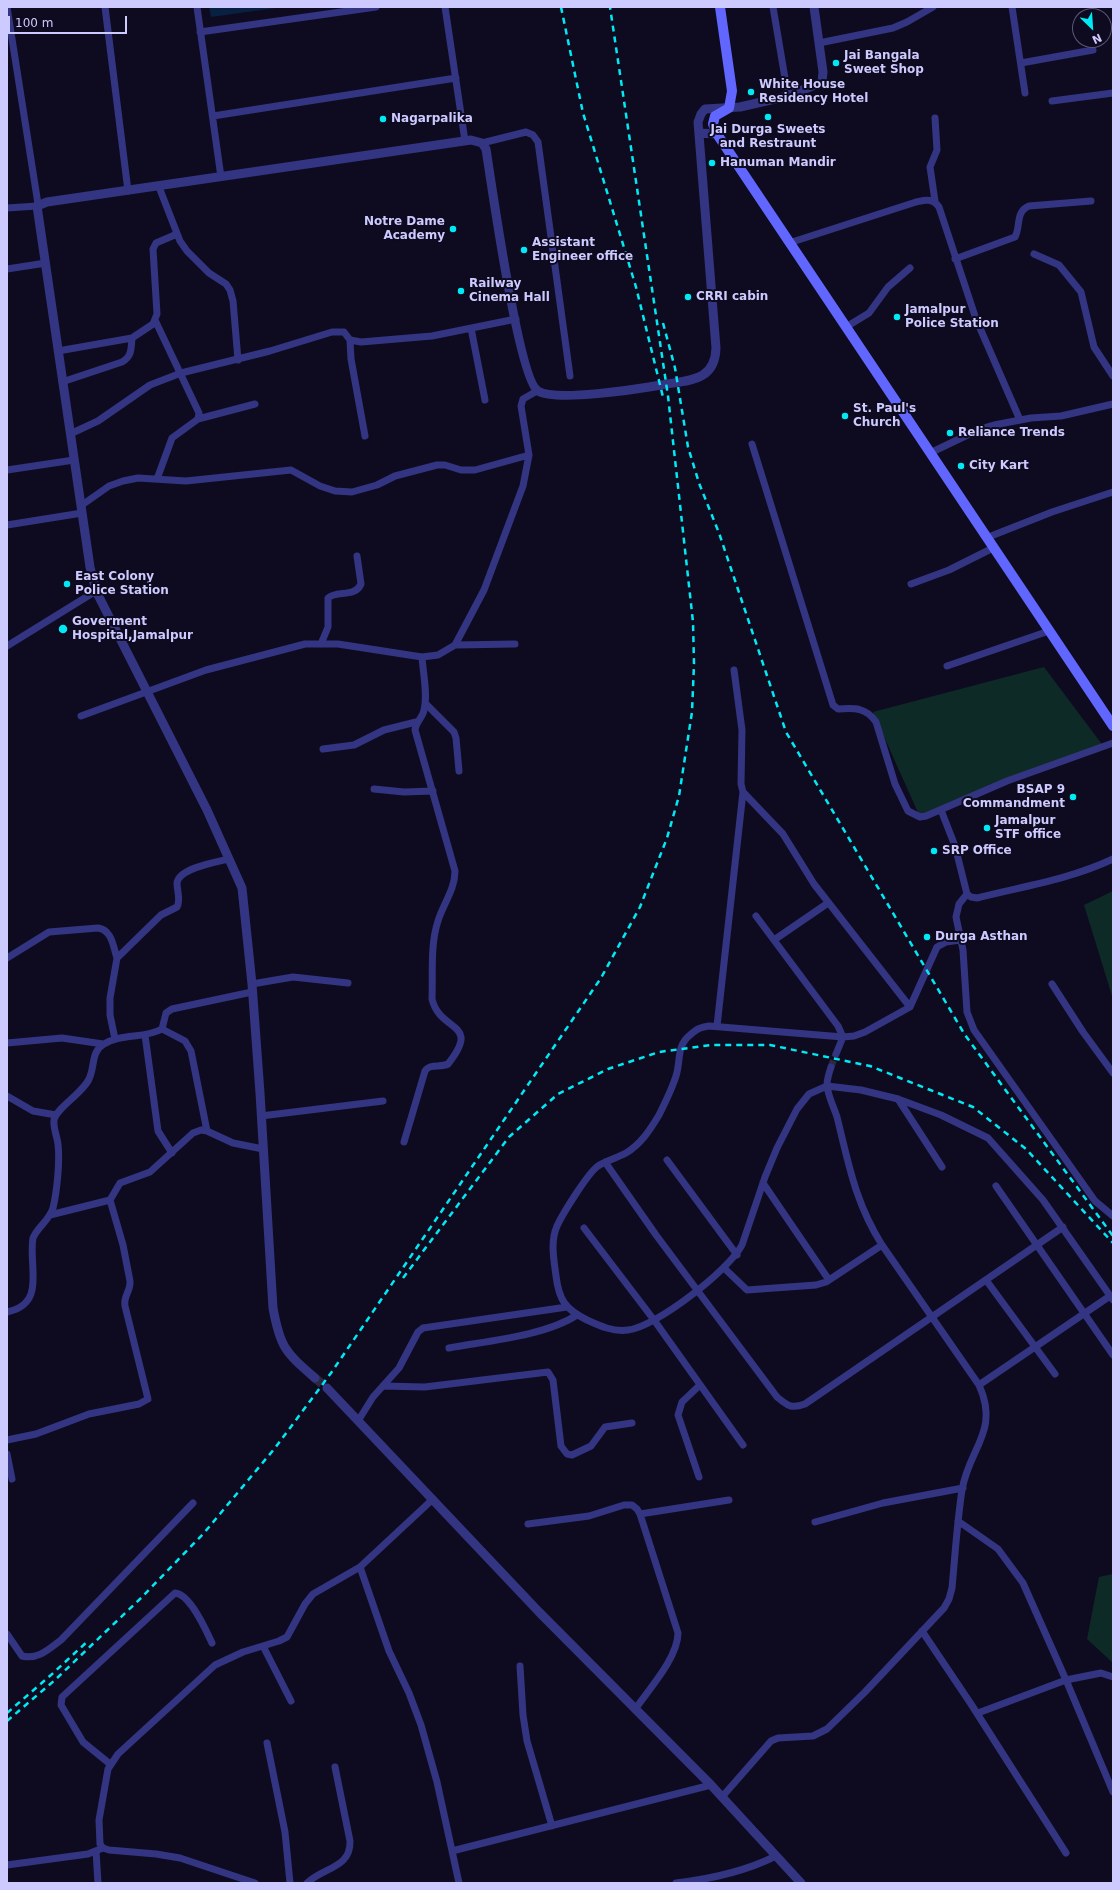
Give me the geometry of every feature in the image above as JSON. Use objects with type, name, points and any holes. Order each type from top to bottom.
[{"type":"main road","points":[[720,7],[732,91],[728,108],[715,116],[713,124],[717,134],[1113,726]]},
{"type":"street","points":[[7,7],[46,263],[62,382],[96,591],[207,810],[239,879],[244,900],[252,988],[273,1308],[277,1328],[286,1350],[314,1378]]},
{"type":"street","points":[[105,7],[128,191]]},
{"type":"street","points":[[197,7],[221,177]]},
{"type":"street","points":[[200,32],[376,7]]},
{"type":"street","points":[[445,7],[465,141]]},
{"type":"street","points":[[773,7],[788,96]]},
{"type":"street","points":[[482,143],[486,149],[499,234],[516,319],[530,381],[537,391],[551,396],[627,390],[691,380],[703,375],[712,368],[716,361],[698,122],[705,109],[740,107],[788,96],[822,82],[823,72],[814,7]]},
{"type":"street","points":[[819,43],[893,28],[908,22],[933,7]]},
{"type":"street","points":[[1012,7],[1025,93]]},
{"type":"street","points":[[1021,63],[1093,50]]},
{"type":"street","points":[[213,116],[456,78]]},
{"type":"street","points":[[1052,101],[1113,93]]},
{"type":"street","points":[[935,118],[937,150],[930,167],[935,201],[939,207],[976,319],[1020,420]]},
{"type":"street","points":[[7,208],[37,205],[471,140],[482,143],[526,132],[533,135],[538,142],[570,376]]},
{"type":"street","points":[[699,133],[717,134]]},
{"type":"street","points":[[159,187],[177,234],[188,251],[210,272],[226,284],[233,301],[238,360]]},
{"type":"street","points":[[789,243],[916,202],[930,200],[935,201]]},
{"type":"street","points":[[955,259],[1015,237],[1018,231],[1019,214],[1023,209],[1029,206],[1091,202]]},
{"type":"street","points":[[177,234],[156,243],[153,249],[155,320],[198,407],[200,413],[198,419]]},
{"type":"street","points":[[1034,254],[1059,265],[1081,292],[1094,347],[1113,376]]},
{"type":"street","points":[[7,269],[46,263]]},
{"type":"street","points":[[846,328],[869,313],[888,287],[910,268]]},
{"type":"street","points":[[350,340],[361,342],[432,336],[516,319]]},
{"type":"street","points":[[58,351],[132,338],[155,320]]},
{"type":"street","points":[[471,328],[485,400]]},
{"type":"street","points":[[70,434],[98,421],[150,385],[181,373],[238,360],[332,332],[344,332],[350,340],[351,359],[365,436]]},
{"type":"street","points":[[62,382],[122,362],[130,355],[132,338]]},
{"type":"street","points":[[455,646],[484,590],[523,486],[529,455],[521,406],[523,399],[537,391]]},
{"type":"street","points":[[930,453],[980,429],[1020,420],[1060,416],[1111,404],[1113,397]]},
{"type":"street","points":[[157,479],[168,444],[172,438],[198,419],[255,404]]},
{"type":"street","points":[[752,444],[833,705],[838,709],[854,708],[864,710],[871,714],[876,722],[895,784],[908,811],[920,817],[941,810],[1007,781],[1113,743]]},
{"type":"street","points":[[7,524],[82,509],[109,486],[138,478],[186,481],[291,470],[320,486],[335,491],[352,492],[377,485],[395,476],[437,465],[445,464],[461,470],[475,470],[529,455]]},
{"type":"street","points":[[7,470],[74,460]]},
{"type":"street","points":[[986,538],[1052,512],[1113,492]]},
{"type":"street","points":[[911,584],[949,570],[993,548]]},
{"type":"street","points":[[321,644],[328,627],[328,598],[358,589],[361,584],[356,556]]},
{"type":"street","points":[[7,646],[96,591]]},
{"type":"street","points":[[947,666],[1049,631]]},
{"type":"street","points":[[81,716],[206,670],[305,644],[338,644],[422,657],[438,655],[455,646],[514,644]]},
{"type":"street","points":[[323,749],[354,744],[384,730],[416,722],[424,713],[426,704],[422,657]]},
{"type":"street","points":[[716,1026],[743,792],[741,784],[742,730],[734,670]]},
{"type":"street","points":[[426,704],[454,732],[456,738],[459,771]]},
{"type":"street","points":[[404,1142],[425,1071],[431,1066],[445,1066],[448,1064],[462,1041],[462,1035],[459,1030],[439,1015],[434,1007],[432,999],[435,934],[438,921],[454,884],[455,878],[452,855],[416,736],[416,722]]},
{"type":"street","points":[[374,789],[404,792],[433,791]]},
{"type":"street","points":[[743,792],[783,834],[814,884],[910,1007]]},
{"type":"street","points":[[941,810],[956,846],[967,894],[971,897],[977,898],[1040,884],[1079,873],[1113,860]]},
{"type":"street","points":[[117,958],[161,915],[177,908],[179,902],[177,883],[181,875],[193,869],[229,859]]},
{"type":"street","points":[[967,894],[959,904],[956,917],[966,978],[967,1012],[974,1030],[1095,1201],[1113,1216]]},
{"type":"street","points":[[774,940],[828,903]]},
{"type":"street","points":[[756,916],[833,1019],[843,1037]]},
{"type":"street","points":[[7,958],[49,932],[98,928],[104,929],[109,934],[117,958],[110,998],[110,1015],[115,1039]]},
{"type":"street","points":[[960,940],[946,942],[937,947],[910,1007],[865,1032],[854,1036],[843,1037],[716,1026],[700,1027],[682,1043],[675,1080],[650,1130],[639,1144],[626,1153],[605,1162],[592,1171],[557,1226],[553,1253],[561,1300],[566,1307],[577,1315],[596,1324],[621,1331],[637,1329],[654,1320],[697,1289],[724,1268],[737,1255],[777,1148],[797,1109],[809,1094],[827,1086],[861,1090],[898,1099],[941,1115],[988,1138],[1043,1200],[1112,1298],[1084,1314],[979,1385]]},
{"type":"street","points":[[7,1312],[25,1304],[31,1295],[33,1284],[33,1238],[50,1215],[53,1207],[58,1160],[58,1145],[54,1127],[56,1115],[83,1089],[90,1078],[97,1049],[103,1044],[115,1039],[154,1034],[162,1029],[166,1013],[172,1010],[293,977],[348,983]]},
{"type":"street","points":[[1052,984],[1083,1032],[1113,1073]]},
{"type":"street","points":[[162,1029],[185,1041],[191,1052],[207,1131]]},
{"type":"street","points":[[144,1035],[158,1130],[172,1153]]},
{"type":"street","points":[[836,1054],[843,1037]]},
{"type":"street","points":[[7,1043],[62,1038],[103,1044]]},
{"type":"street","points":[[722,1797],[771,1741],[778,1738],[812,1736],[827,1730],[944,1608],[949,1599],[963,1488],[987,1420],[987,1407],[979,1385],[882,1245],[870,1226],[859,1203],[837,1116],[827,1086],[831,1067]]},
{"type":"street","points":[[7,1096],[33,1111],[56,1115]]},
{"type":"street","points":[[898,1099],[942,1167]]},
{"type":"street","points":[[261,1116],[383,1101]]},
{"type":"street","points":[[50,1215],[110,1200],[120,1183],[150,1172],[193,1133],[207,1131],[233,1143],[263,1149]]},
{"type":"street","points":[[667,1160],[737,1255]]},
{"type":"street","points":[[605,1162],[777,1397],[786,1405],[796,1408],[805,1404],[1063,1227]]},
{"type":"street","points":[[763,1183],[829,1280]]},
{"type":"street","points":[[996,1186],[1113,1355]]},
{"type":"street","points":[[7,1440],[36,1434],[89,1414],[139,1404],[148,1399],[125,1306],[125,1296],[131,1286],[123,1245],[110,1200]]},
{"type":"street","points":[[584,1228],[654,1320],[743,1445]]},
{"type":"street","points":[[724,1268],[748,1290],[816,1285],[829,1280],[882,1245]]},
{"type":"street","points":[[986,1280],[1055,1374]]},
{"type":"street","points":[[358,1421],[369,1402],[399,1368],[418,1332],[423,1328],[566,1307]]},
{"type":"street","points":[[449,1348],[534,1332],[567,1322],[577,1315]]},
{"type":"street","points":[[384,1386],[425,1387],[548,1372],[552,1380],[561,1446],[567,1454],[572,1455],[591,1446],[605,1427],[632,1423]]},
{"type":"street","points":[[699,1477],[678,1416],[682,1402],[700,1385]]},
{"type":"street","points":[[327,1388],[538,1612],[636,1708],[711,1785],[801,1883]]},
{"type":"street","points":[[7,1454],[12,1479]]},
{"type":"street","points":[[814,1522],[883,1503],[963,1488]]},
{"type":"street","points":[[103,1848],[99,1839],[99,1820],[110,1764],[118,1754],[215,1666],[243,1652],[287,1637],[305,1604],[313,1594],[360,1567],[433,1499]]},
{"type":"street","points":[[640,1514],[729,1500]]},
{"type":"street","points":[[7,1634],[22,1656],[27,1658],[38,1656],[46,1652],[61,1640],[193,1503]]},
{"type":"street","points":[[528,1524],[589,1516],[624,1505],[632,1505],[640,1514],[678,1633],[678,1640],[671,1657],[636,1708]]},
{"type":"street","points":[[958,1521],[987,1539],[1008,1560],[1023,1583],[1113,1792]]},
{"type":"street","points":[[360,1567],[389,1651],[409,1693],[421,1725],[437,1782],[459,1883]]},
{"type":"street","points":[[110,1764],[83,1742],[61,1705],[62,1696],[175,1593],[183,1596],[198,1614],[212,1643]]},
{"type":"street","points":[[922,1631],[978,1713],[1066,1853]]},
{"type":"street","points":[[262,1646],[291,1701]]},
{"type":"street","points":[[520,1666],[524,1729],[552,1826]]},
{"type":"street","points":[[978,1713],[1066,1680],[1101,1673],[1113,1677]]},
{"type":"street","points":[[267,1743],[285,1832],[290,1883]]},
{"type":"street","points":[[307,1883],[342,1862],[349,1856],[350,1841],[335,1767]]},
{"type":"street","points":[[452,1851],[711,1785]]},
{"type":"street","points":[[7,1864],[88,1854],[103,1848],[180,1858],[255,1883]]},
{"type":"street","points":[[96,1851],[98,1883]]},
{"type":"street","points":[[676,1883],[723,1876],[756,1866],[776,1856]]},
{"type":"green space","points":[[1044,667],[1104,747],[920,817],[873,712]]},
{"type":"green space","points":[[1113,891],[1113,999],[1084,905]]},
{"type":"green space","points":[[1113,1574],[1113,1663],[1087,1639],[1099,1577]]},
{"type":"water","points":[[209,7],[283,7],[211,17]]},
{"type":"tunnel","points":[[831,1067],[836,1054]]},
{"type":"tunnel","points":[[315,1378],[327,1388]]},
{"type":"railway","points":[[561,7],[583,113],[636,287],[663,397]]},
{"type":"railway","points":[[7,1721],[55,1680],[141,1598],[204,1533],[275,1448],[331,1373],[601,978],[640,907],[667,838],[679,796],[692,712],[694,664],[693,622],[668,396],[610,7]]},
{"type":"railway","points":[[663,323],[675,368],[688,447],[699,483],[719,533],[786,732],[965,1035],[1113,1236]]},
{"type":"railway","points":[[403,1278],[509,1137],[558,1094],[608,1069],[659,1052],[711,1045],[770,1045],[870,1066],[973,1107],[1026,1149],[1113,1243]]},
{"type":"railway","points":[[7,1713],[89,1640]]},
{"type":"place","name":"Jai Bangala Sweet Shop","points":[[836,63]]},
{"type":"place","name":"White House Residency Hotel","points":[[751,92]]},
{"type":"place","name":"Jai Durga Sweets and Restraunt","points":[[768,117]]},
{"type":"place","name":"Nagarpalika","points":[[383,119]]},
{"type":"place","name":"Hanuman Mandir","points":[[712,163]]},
{"type":"place","name":"Notre Dame Academy","points":[[453,229]]},
{"type":"place","name":"Assistant Engineer office","points":[[524,250]]},
{"type":"place","name":"Railway Cinema Hall","points":[[461,291]]},
{"type":"place","name":"CRRI cabin","points":[[688,297]]},
{"type":"place","name":"Jamalpur Police Station","points":[[897,317]]},
{"type":"place","name":"St. Paul's Church","points":[[845,416]]},
{"type":"place","name":"Reliance Trends","points":[[950,433]]},
{"type":"place","name":"City Kart","points":[[961,466]]},
{"type":"place","name":"East Colony Police Station","points":[[67,584]]},
{"type":"place","name":"Goverment Hospital,Jamalpur","points":[[63,629]]},
{"type":"place","name":"BSAP 9 Commandment","points":[[1073,797]]},
{"type":"place","name":"Jamalpur STF office","points":[[987,828]]},
{"type":"place","name":"SRP Office","points":[[934,851]]},
{"type":"place","name":"Durga Asthan","points":[[927,937]]}]
